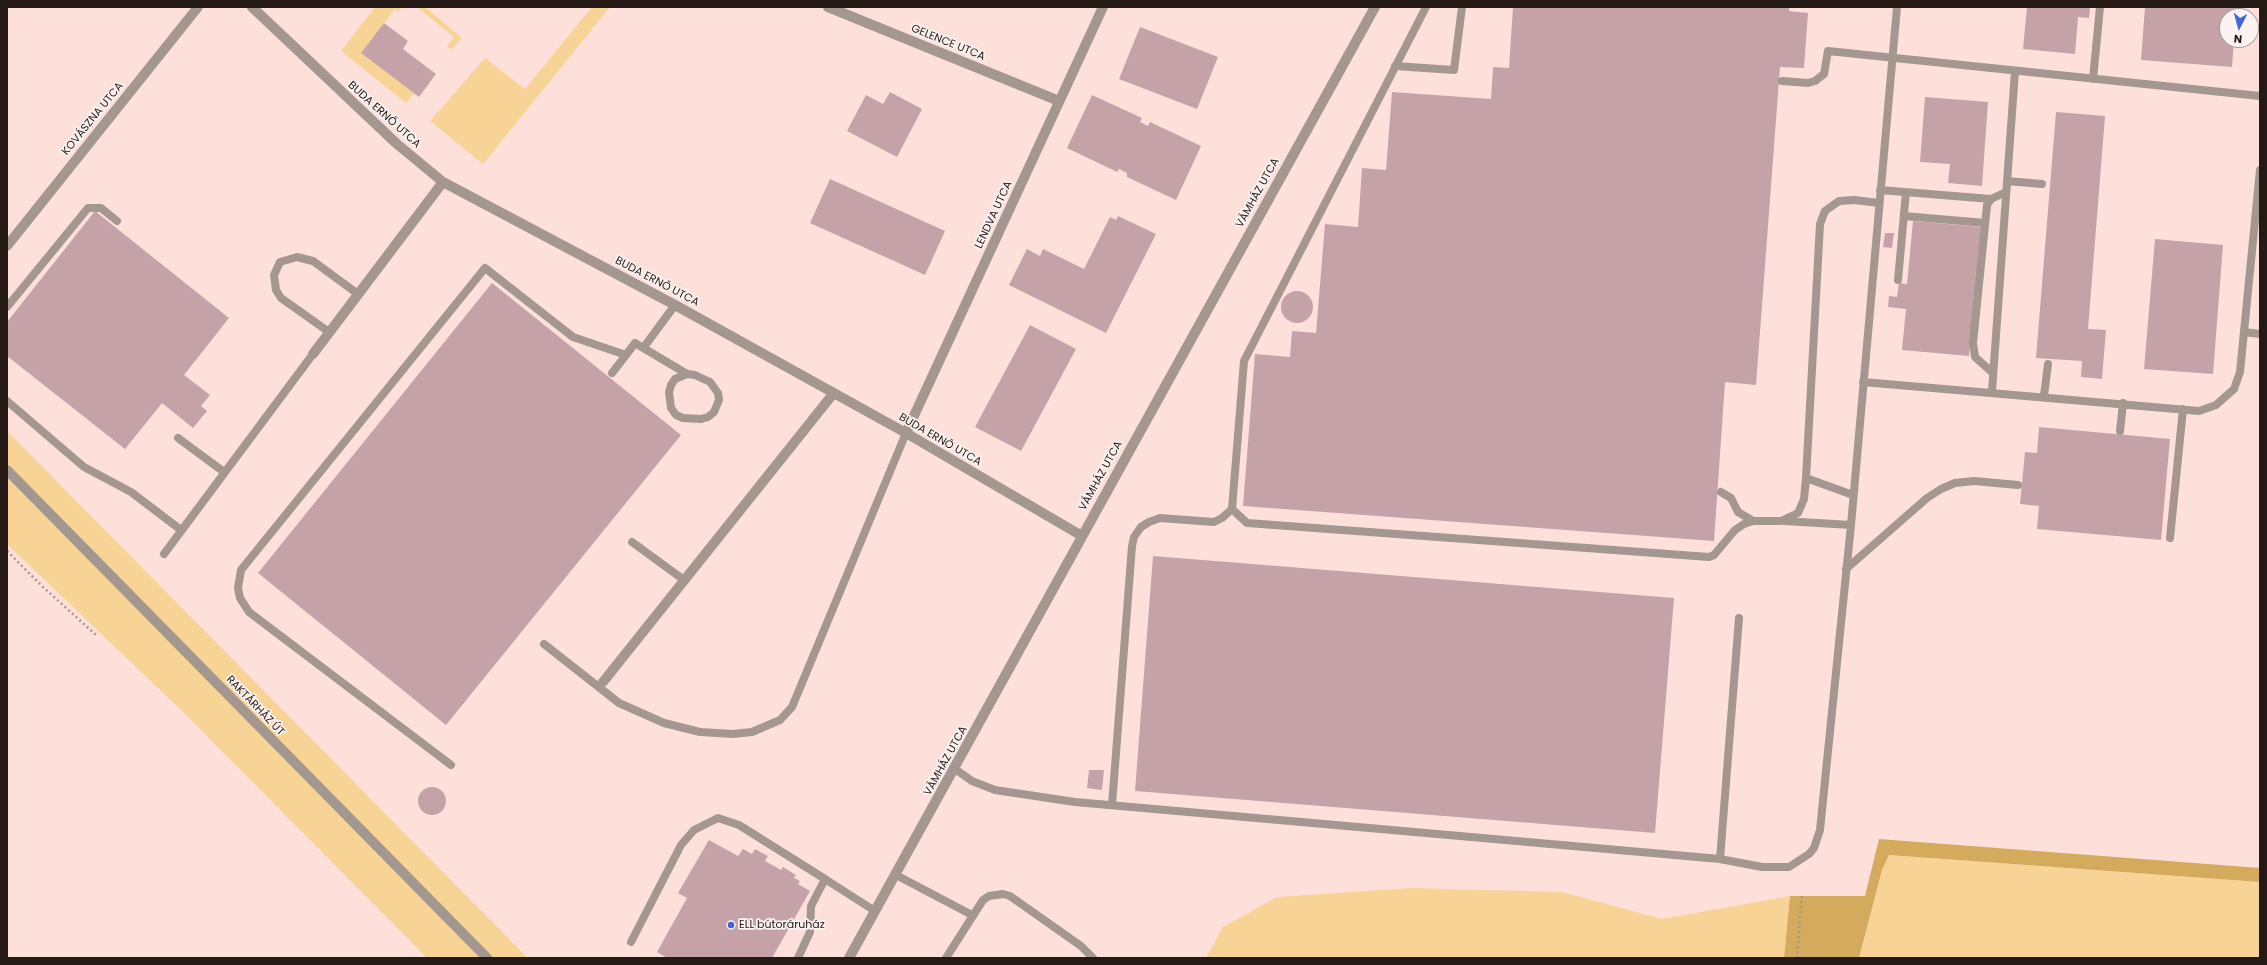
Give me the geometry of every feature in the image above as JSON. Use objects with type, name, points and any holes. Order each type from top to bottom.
[{"type":"street","name":"KOVÁSZNA UTCA","points":[[7,246],[198,7]]},
{"type":"street","name":"BUDA ERNŐ UTCA","points":[[252,7],[397,144],[442,182],[674,305],[832,394],[906,433],[1082,536]]},
{"type":"street","name":"GELENCE UTCA","points":[[828,7],[1059,102]]},
{"type":"street","name":"LENDVA UTCA","points":[[906,433],[1103,7]]},
{"type":"street","name":"VÁMHÁZ UTCA","points":[[850,958],[1375,7]]},
{"type":"street","points":[[313,354],[442,182]]},
{"type":"street","points":[[603,682],[832,394]]},
{"type":"street","name":"RAKTÁRHÁZ ÚT","points":[[7,470],[487,958]]},
{"type":"lane","points":[[1112,805],[1132,546],[1134,537],[1141,527],[1155,520],[1173,519],[1214,522],[1222,518],[1232,509],[1244,361],[1426,7]]},
{"type":"lane","points":[[1395,66],[1454,70],[1462,7]]},
{"type":"lane","points":[[955,769],[972,781],[995,790],[1018,795],[1112,805],[1720,859],[1778,868],[1789,866],[1800,860],[1814,848],[1820,830],[1851,525],[1897,7]]},
{"type":"lane","points":[[2093,79],[2100,7]]},
{"type":"lane","points":[[1782,81],[1808,83],[1815,81],[1824,74],[1828,51],[1892,59],[2260,96]]},
{"type":"lane","points":[[1992,391],[2015,71]]},
{"type":"lane","points":[[1863,382],[1992,391],[2199,411],[2209,409],[2223,400],[2234,389],[2240,372],[2244,332],[2256,250],[2260,170]]},
{"type":"lane","points":[[2007,181],[2042,184]]},
{"type":"lane","points":[[1880,190],[1992,199]]},
{"type":"lane","points":[[1898,280],[1906,192]]},
{"type":"lane","points":[[1993,373],[1975,357],[1973,350],[1987,205],[1992,199],[2006,192]]},
{"type":"lane","points":[[1781,521],[1798,513],[1804,499],[1820,224],[1825,212],[1839,201],[1854,200],[1879,203]]},
{"type":"lane","points":[[7,308],[88,208],[101,208],[117,221]]},
{"type":"lane","points":[[1904,216],[1985,222]]},
{"type":"lane","points":[[329,332],[281,298],[276,290],[274,275],[280,262],[297,257],[313,261],[358,294]]},
{"type":"lane","points":[[451,765],[249,612],[240,598],[238,588],[241,570],[485,268],[572,337],[626,355]]},
{"type":"lane","points":[[644,348],[674,305]]},
{"type":"lane","points":[[2244,332],[2260,334]]},
{"type":"lane","points":[[612,373],[635,343],[687,374],[704,378],[714,386],[719,400],[718,407],[708,417],[701,419],[683,418],[676,415],[671,408],[669,392],[671,385],[675,379],[687,374]]},
{"type":"lane","points":[[164,554],[313,354]]},
{"type":"lane","points":[[2044,396],[2048,364]]},
{"type":"lane","points":[[7,401],[84,467],[131,492],[181,530]]},
{"type":"lane","points":[[2120,431],[2123,403]]},
{"type":"lane","points":[[2170,538],[2183,409]]},
{"type":"lane","points":[[544,644],[619,703],[664,723],[700,732],[733,734],[752,732],[780,720],[792,707],[906,433]]},
{"type":"lane","points":[[178,438],[224,472]]},
{"type":"lane","points":[[1806,478],[1853,495]]},
{"type":"lane","points":[[1846,569],[1927,498],[1941,489],[1955,484],[1974,481],[2018,485]]},
{"type":"lane","points":[[1722,492],[1731,498],[1738,512],[1753,521]]},
{"type":"lane","points":[[1232,509],[1247,523],[1709,557],[1714,555],[1735,530],[1753,521],[1851,525]]},
{"type":"lane","points":[[632,542],[684,580]]},
{"type":"lane","points":[[1720,859],[1739,618]]},
{"type":"lane","points":[[630,942],[681,845],[694,830],[718,818],[739,825],[875,911]]},
{"type":"lane","points":[[896,875],[972,915]]},
{"type":"lane","points":[[798,958],[810,932],[811,906],[825,879]]},
{"type":"lane","points":[[946,958],[972,915],[983,900],[989,896],[1003,894],[1010,896],[1089,952],[1093,958]]},
{"type":"path","points":[[7,551],[43,587],[96,635]]},
{"type":"path","points":[[1797,958],[1802,895]]},
{"type":"shaded area","points":[[375,7],[403,7],[398,12],[395,9],[361,53],[414,93],[406,103],[341,51]]},
{"type":"shaded area","points":[[417,7],[425,7],[462,38],[451,50],[447,46],[454,37]]},
{"type":"shaded area","points":[[592,7],[610,7],[483,164],[430,121],[485,58],[525,89]]},
{"type":"shaded area","points":[[7,431],[528,958],[427,958],[182,711],[7,544]]},
{"type":"shaded area","points":[[1879,839],[2260,868],[2260,882],[1889,855],[1882,870],[1859,958],[1784,958],[1790,896],[1865,896]]},
{"type":"shaded area","points":[[1889,855],[2260,882],[2260,958],[1859,958],[1882,870]]},
{"type":"shaded area","points":[[1411,888],[1562,892],[1662,919],[1790,896],[1784,958],[1206,958],[1223,927],[1277,897]]},
{"type":"building","points":[[1513,7],[1789,7],[1789,11],[1808,13],[1804,68],[1780,67],[1756,385],[1725,382],[1714,541],[1243,506],[1255,354],[1290,357],[1292,331],[1316,333],[1325,224],[1358,227],[1362,168],[1386,170],[1392,92],[1491,99],[1493,67],[1509,68]]},
{"type":"building","points":[[2027,7],[2090,7],[2089,18],[2078,17],[2075,54],[2023,49]]},
{"type":"building","points":[[2145,7],[2237,7],[2219,8],[2219,48],[2233,48],[2232,67],[2141,60]]},
{"type":"building","points":[[384,23],[408,41],[403,49],[436,74],[419,97],[361,53]]},
{"type":"building","points":[[1140,27],[1218,57],[1197,109],[1119,79]]},
{"type":"building","points":[[890,92],[922,109],[897,157],[847,131],[866,95],[883,104]]},
{"type":"building","points":[[1092,95],[1142,118],[1140,122],[1148,126],[1150,122],[1201,146],[1176,200],[1127,177],[1127,173],[1119,169],[1117,172],[1067,148]]},
{"type":"building","points":[[1925,97],[1988,102],[1982,186],[1948,183],[1950,164],[1920,162]]},
{"type":"building","points":[[2056,112],[2105,116],[2088,329],[2106,330],[2102,379],[2081,377],[2082,361],[2036,358]]},
{"type":"building","points":[[830,179],[945,231],[925,275],[810,223]]},
{"type":"building","points":[[95,211],[229,318],[184,375],[210,395],[201,406],[207,411],[193,428],[162,403],[125,449],[7,356],[7,322]]},
{"type":"building","points":[[1118,216],[1156,234],[1106,333],[1009,285],[1027,249],[1040,256],[1043,249],[1084,269],[1110,217],[1116,220]]},
{"type":"building","points":[[1913,221],[1981,227],[1969,356],[1902,350],[1906,309],[1888,307],[1889,296],[1897,297],[1899,283],[1907,284]]},
{"type":"building","points":[[1885,233],[1894,233],[1892,248],[1883,247]]},
{"type":"building","points":[[2155,239],[2223,245],[2213,374],[2144,369]]},
{"type":"building","points":[[492,283],[681,435],[446,725],[258,573]]},
{"type":"building","points":[[1297,291],[1308,296],[1313,307],[1308,318],[1297,323],[1286,318],[1281,307],[1286,296]]},
{"type":"building","points":[[1030,325],[1076,349],[1021,451],[975,427]]},
{"type":"building","points":[[2039,427],[2170,439],[2161,540],[2037,529],[2039,506],[2020,504],[2025,452],[2037,453]]},
{"type":"building","points":[[1153,556],[1674,598],[1655,833],[1135,791]]},
{"type":"building","points":[[1089,770],[1104,770],[1102,790],[1087,788]]},
{"type":"building","points":[[432,787],[438,788],[442,791],[445,795],[445,807],[442,811],[438,814],[432,815],[426,814],[422,811],[419,807],[418,801],[419,795],[422,791],[426,788]]},
{"type":"building","name":"ELL bútoráruház","points":[[709,840],[738,856],[743,849],[752,854],[755,849],[768,856],[765,861],[781,870],[783,867],[796,875],[794,878],[800,881],[798,884],[810,891],[772,958],[667,958],[657,952],[687,898],[678,893]]},
{"type":"place","name":"ELL bútoráruház","points":[[731,925]]}]
